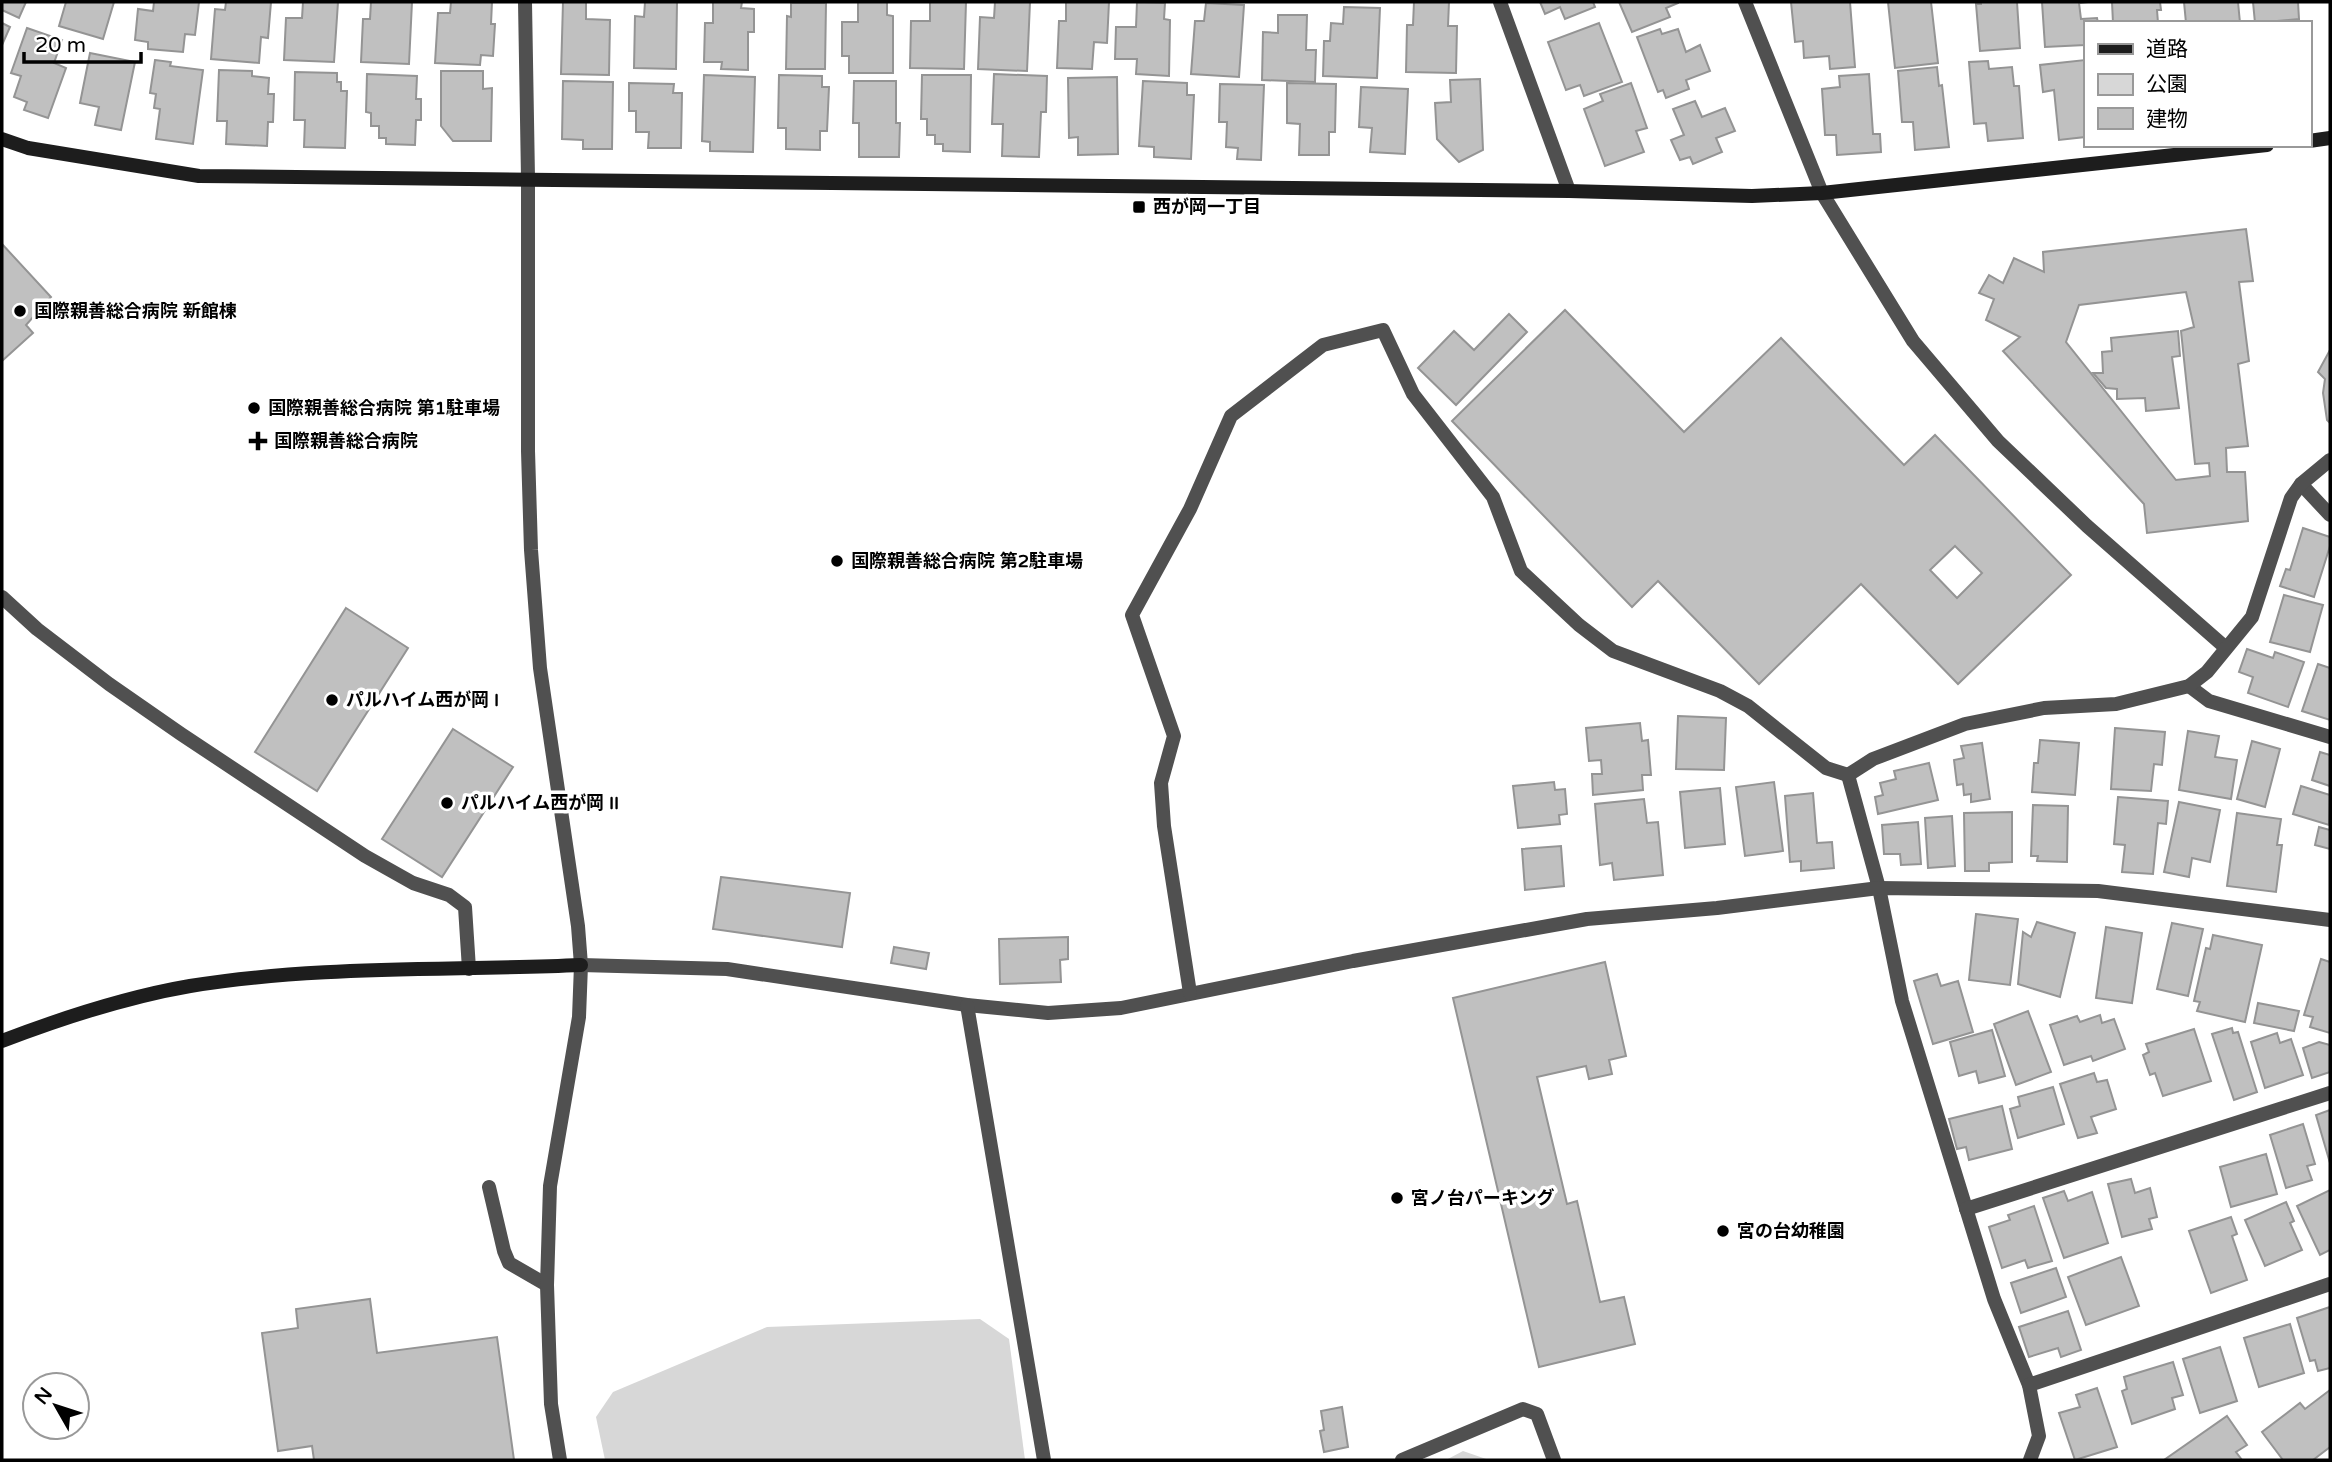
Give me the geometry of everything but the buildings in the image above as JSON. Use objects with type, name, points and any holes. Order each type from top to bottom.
[{"type":"street","points":[[525,2],[528,178],[527,437],[531,550],[540,668],[578,926],[581,965],[579,1017],[550,1186],[547,1285],[551,1404],[560,1460]]},
{"type":"street","points":[[1500,2],[1569,191]]},
{"type":"street","points":[[1745,2],[1822,193],[1913,341],[1998,441],[2087,526],[2226,648]]},
{"type":"street","points":[[2311,141],[2330,138]]},
{"type":"street","points":[[2,139],[28,148],[199,176],[1569,191],[1752,196],[1822,193],[2248,147]]},
{"type":"street","points":[[1190,993],[1164,826],[1161,783],[1174,736],[1132,615],[1190,509],[1231,416],[1323,345],[1383,330],[1413,394],[1493,496],[1521,570],[1579,625],[1613,651],[1720,691],[1748,706],[1826,768],[1848,775]]},
{"type":"street","points":[[1848,775],[1873,759],[1965,724],[2044,708],[2116,704],[2189,687],[2207,672],[2252,617],[2291,498],[2301,484],[2330,460]]},
{"type":"street","points":[[2301,484],[2330,515]]},
{"type":"street","points":[[2,597],[37,629],[181,734],[365,856],[413,883],[449,895],[466,907],[469,969]]},
{"type":"street","points":[[2189,687],[2209,701],[2330,737]]},
{"type":"street","points":[[1848,775],[1880,888],[1902,1001],[1994,1299],[2029,1385],[2039,1436],[2030,1460]]},
{"type":"street","points":[[2,1041],[103,1007],[188,986],[274,975],[581,965],[727,969],[967,1005],[1048,1013],[1121,1008],[1587,919],[1717,908],[1880,888],[2098,891],[2330,920]]},
{"type":"street","points":[[967,1005],[1044,1460]]},
{"type":"street","points":[[1966,1209],[2330,1093]]},
{"type":"street","points":[[489,1187],[509,1263],[547,1285]]},
{"type":"street","points":[[2029,1385],[2330,1284]]},
{"type":"street","points":[[1402,1460],[1523,1409],[1537,1414],[1554,1460]]},
{"type":"green space","points":[[980,1319],[1009,1339],[1025,1460],[605,1460],[596,1417],[613,1392],[767,1327]]},
{"type":"green space","points":[[1463,1451],[1489,1460],[1446,1460]]},
{"type":"place","name":"西が岡一丁目","points":[[1139,207]]},
{"type":"place","name":"国際親善総合病院 新館棟","points":[[20,311]]},
{"type":"place","name":"国際親善総合病院 第1駐車場","points":[[254,408]]},
{"type":"place","name":"国際親善総合病院","points":[[258,441]]},
{"type":"place","name":"国際親善総合病院 第2駐車場","points":[[837,561]]},
{"type":"place","name":"パルハイム西が岡 I","points":[[332,700]]},
{"type":"place","name":"パルハイム西が岡 II","points":[[447,803]]},
{"type":"place","name":"宮ノ台パーキング","points":[[1397,1198]]},
{"type":"place","name":"宮の台幼稚園","points":[[1723,1231]]}]
